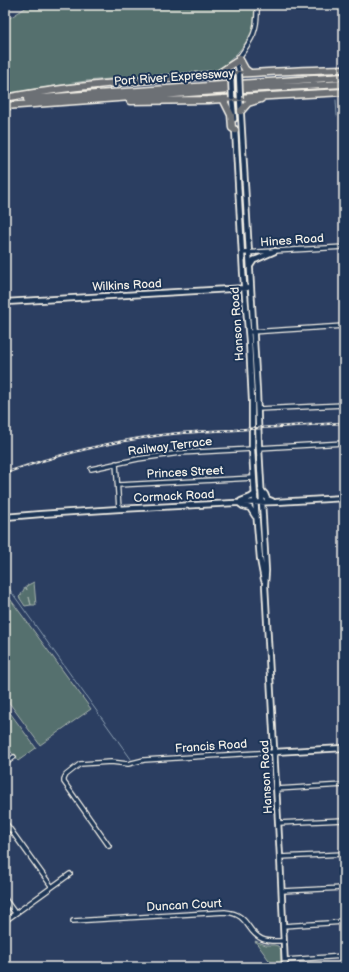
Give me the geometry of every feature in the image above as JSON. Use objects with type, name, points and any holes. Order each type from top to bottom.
[{"type":"highway","points":[[216,75],[237,60],[250,73]]},
{"type":"highway","points":[[5,99],[116,82],[287,70],[344,69]]},
{"type":"highway","name":"Port River Expressway","points":[[5,99],[223,84],[344,78]]},
{"type":"highway","name":"Port River Expressway","points":[[5,106],[245,89],[344,84]]},
{"type":"highway","points":[[105,99],[114,101],[187,101],[344,92]]},
{"type":"highway","points":[[241,111],[248,103],[270,96]]},
{"type":"highway","points":[[223,99],[231,115],[232,128],[235,130]]},
{"type":"main road","name":"Hanson Road","points":[[231,74],[242,253],[258,409],[266,571],[265,586],[285,967]]},
{"type":"main road","name":"Hanson Road","points":[[239,74],[251,288],[252,449],[260,559],[265,586]]},
{"type":"main road","points":[[250,266],[256,258],[276,251]]},
{"type":"main road","name":"Wilkins Road","points":[[5,302],[251,288]]},
{"type":"main road","points":[[252,401],[258,409]]},
{"type":"main road","points":[[261,490],[268,500],[276,502]]},
{"type":"main road","points":[[237,503],[255,494]]},
{"type":"main road","name":"Cormack Road","points":[[5,517],[119,509],[344,498]]},
{"type":"main road","points":[[263,514],[264,506],[276,502]]},
{"type":"main road","points":[[237,503],[250,508],[257,519]]},
{"type":"main road","name":"Francis Road","points":[[274,752],[344,748]]},
{"type":"street","name":"Hanson Road","points":[[231,74],[232,67],[250,42],[255,31],[257,5]]},
{"type":"street","name":"Hanson Road","points":[[237,60],[239,74]]},
{"type":"street","name":"Hines Road","points":[[242,253],[344,247]]},
{"type":"street","points":[[251,332],[344,326]]},
{"type":"street","points":[[258,409],[344,405]]},
{"type":"street","points":[[259,448],[344,443]]},
{"type":"street","name":"Railway Terrace","points":[[91,469],[116,463],[180,453],[252,449]]},
{"type":"street","points":[[116,463],[119,509]]},
{"type":"street","name":"Princes Street","points":[[118,486],[254,478]]},
{"type":"street","name":"Francis Road","points":[[109,846],[66,786],[64,779],[66,775],[80,764],[111,762],[128,764],[144,760],[274,752]]},
{"type":"street","points":[[5,764],[14,757]]},
{"type":"street","points":[[276,788],[344,785]]},
{"type":"street","points":[[278,823],[344,820]]},
{"type":"street","points":[[5,822],[52,887]]},
{"type":"street","points":[[280,857],[344,854]]},
{"type":"street","points":[[5,921],[70,874]]},
{"type":"street","points":[[282,891],[344,888]]},
{"type":"street","points":[[5,899],[15,913]]},
{"type":"street","name":"Duncan Court","points":[[74,921],[230,912],[237,914],[244,920],[255,935],[260,939],[266,941],[284,942]]},
{"type":"street","points":[[283,926],[344,922]]},
{"type":"street","points":[[285,960],[344,956]]},
{"type":"green space","points":[[30,5],[254,5],[254,23],[245,43],[231,59],[217,70],[86,81],[5,94],[5,21]]},
{"type":"green space","points":[[34,582],[36,605],[25,606],[19,597],[25,587],[27,590],[26,586]]},
{"type":"green space","points":[[5,592],[91,709],[40,745],[5,697]]},
{"type":"green space","points":[[5,706],[36,748],[18,761],[5,744]]},
{"type":"green space","points":[[255,941],[266,945],[278,946],[281,950],[281,967],[274,967]]},
{"type":"waterway","points":[[336,100],[337,116]]},
{"type":"waterway","points":[[5,583],[131,759]]},
{"type":"railway","points":[[5,473],[43,460],[82,450],[122,441],[162,435],[189,432],[344,423]]}]
